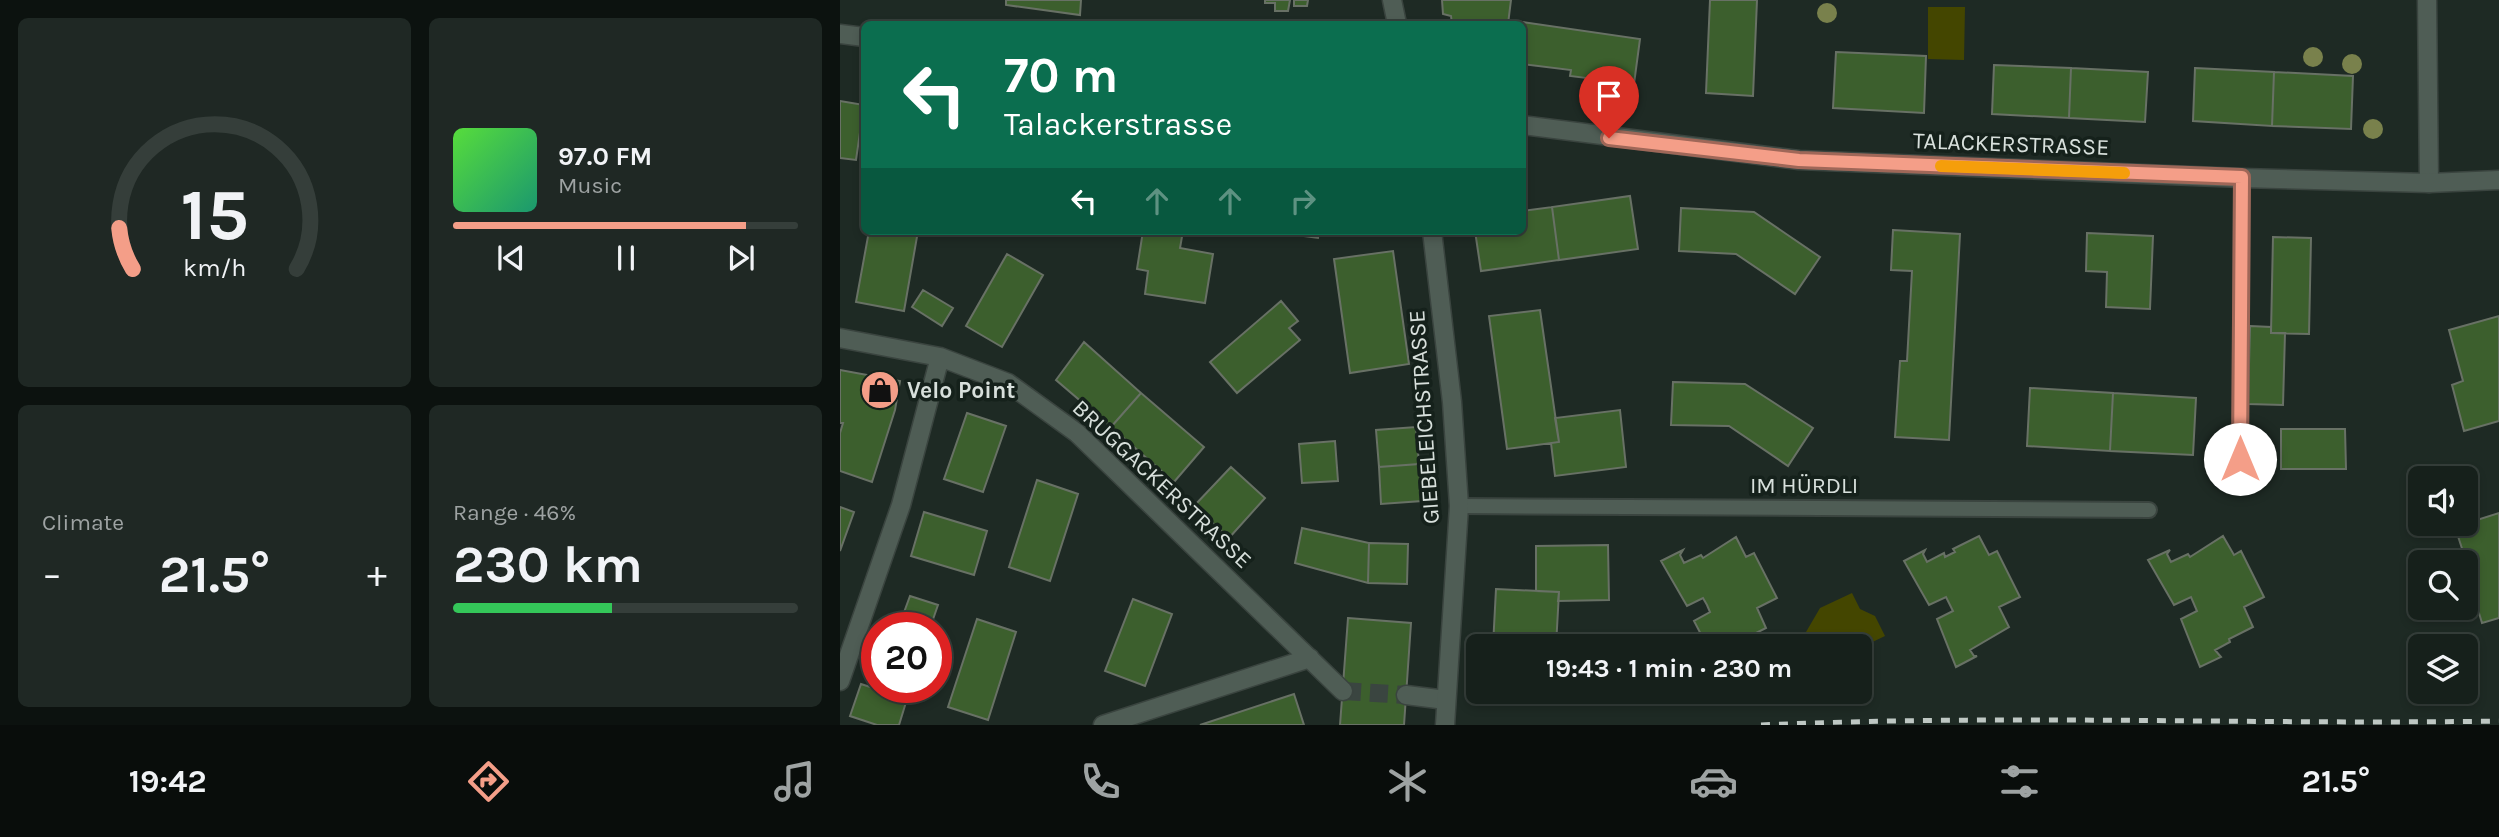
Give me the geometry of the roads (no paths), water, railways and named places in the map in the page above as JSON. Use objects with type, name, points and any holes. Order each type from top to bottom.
[{"type":"street","points":[[1392,0],[1396,21]]},
{"type":"street","points":[[2427,0],[2429,183]]},
{"type":"street","points":[[840,34],[861,37]]},
{"type":"street","name":"TALACKERSTRASSE","points":[[1526,126],[1799,160],[2429,183],[2499,180]]},
{"type":"street","name":"GIEBELEICHSTRASSE","points":[[1432,235],[1452,402],[1458,506],[1445,725]]},
{"type":"street","name":"BRUGGACKERSTRASSE","points":[[840,338],[940,357],[1008,383],[1077,433],[1343,691]]},
{"type":"street","points":[[840,681],[901,505],[940,357]]},
{"type":"street","points":[[1103,725],[1310,658]]},
{"type":"street","points":[[1406,695],[1446,700]]},
{"type":"lane","points":[[2240,459],[2242,177]]},
{"type":"lane","name":"IM HÜRDLI","points":[[1458,506],[2149,510]]},
{"type":"tunnel","points":[[1343,691],[1406,695]]},
{"type":"railway","points":[[1761,725],[1946,720],[2499,721]]},
{"type":"place","name":"Velo Point","points":[[880,390]]}]
